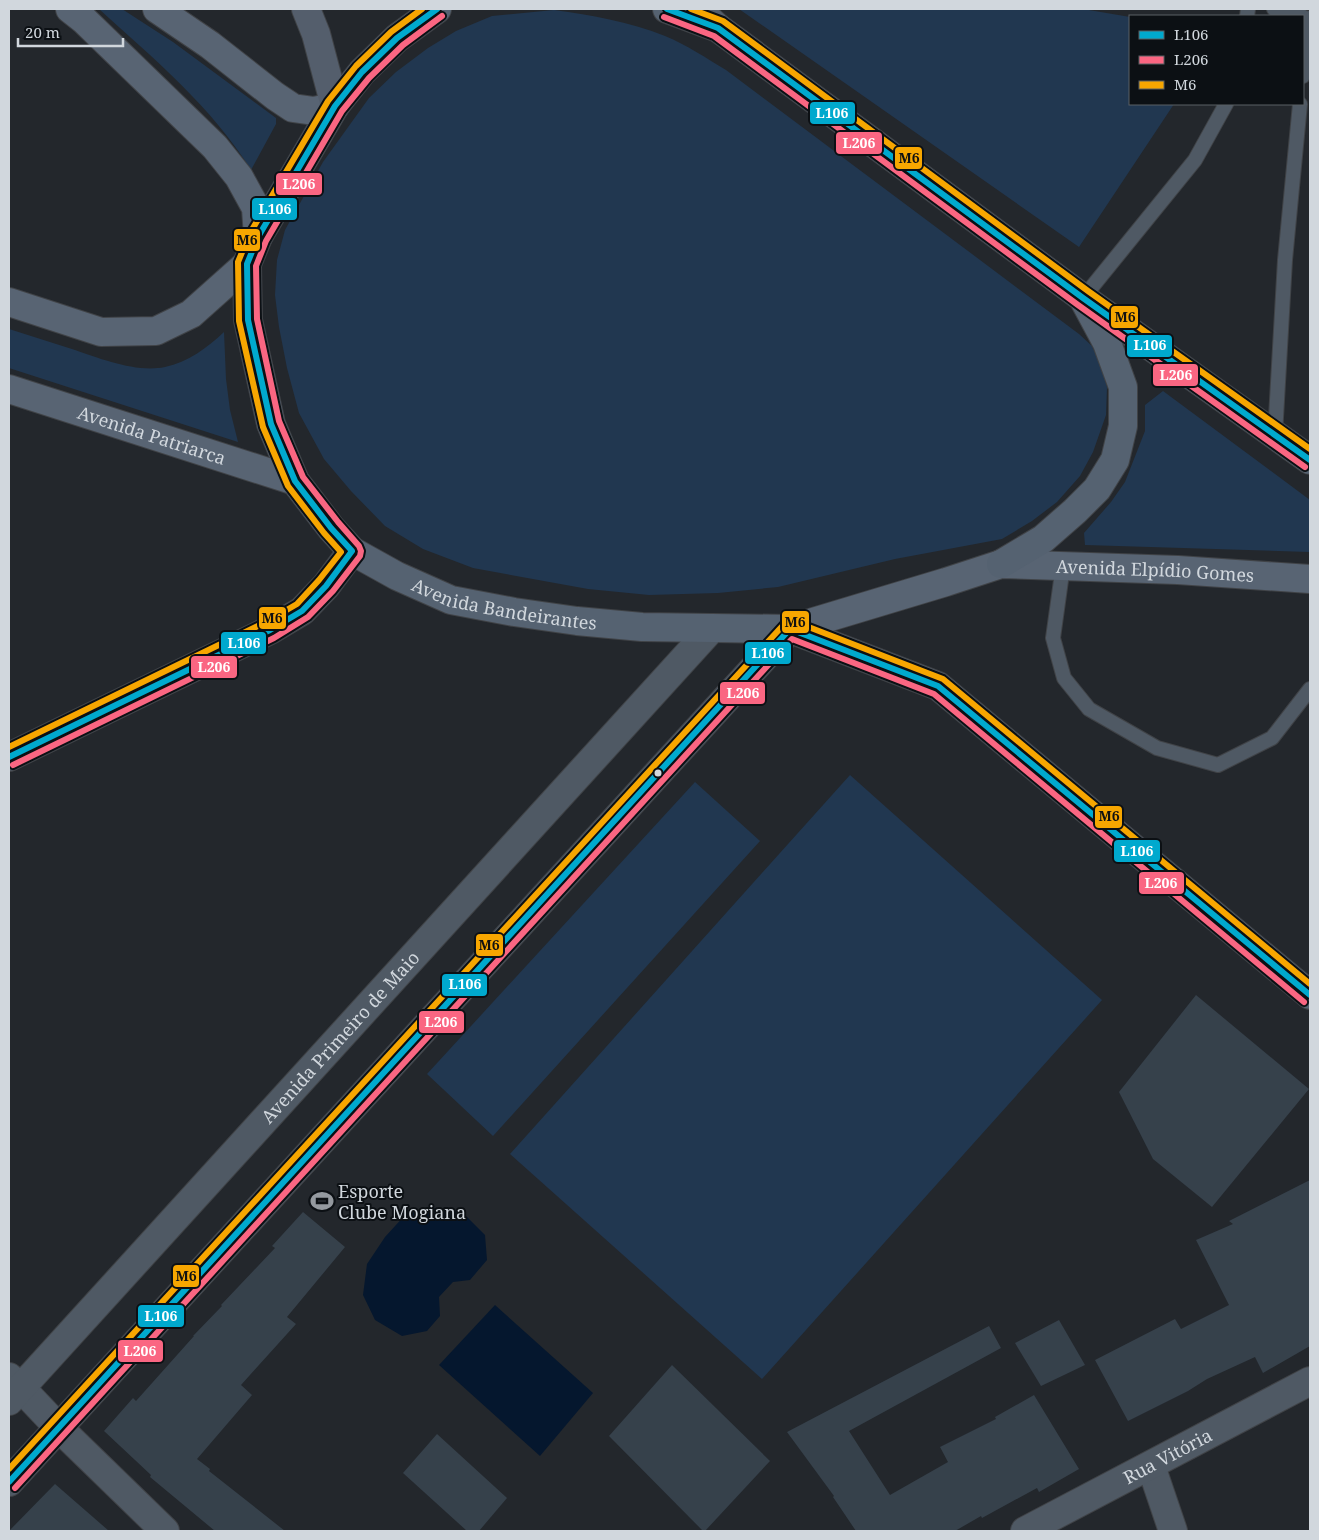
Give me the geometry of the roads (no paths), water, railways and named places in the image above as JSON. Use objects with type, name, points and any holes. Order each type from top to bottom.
[{"type":"highway","points":[[306,9],[316,34],[335,106]]},
{"type":"highway","points":[[697,9],[718,28]]},
{"type":"main road","name":"Avenida Bandeirantes","points":[[70,9],[84,20],[215,147],[239,177],[256,208],[258,236]]},
{"type":"main road","points":[[157,9],[210,45],[293,108],[314,111],[335,106]]},
{"type":"main road","name":"Avenida Bandeirantes","points":[[437,9],[397,38],[362,72],[335,106],[258,236],[247,264],[248,320],[272,424],[295,481],[331,528],[352,551],[397,576],[451,600],[577,622],[642,627],[790,629],[1001,564]]},
{"type":"main road","points":[[667,9],[718,28],[1083,298],[1310,460]]},
{"type":"main road","points":[[9,302],[101,332],[156,331],[191,314],[247,264]]},
{"type":"main road","points":[[1001,564],[1043,539],[1075,512],[1097,489],[1115,460],[1123,426],[1123,387],[1107,343],[1083,298]]},
{"type":"main road","name":"Avenida Patriarca","points":[[9,389],[295,481]]},
{"type":"main road","name":"Avenida Elpídio Gomes","points":[[1001,564],[1178,570],[1310,579]]},
{"type":"main road","points":[[790,629],[938,686],[1310,995]]},
{"type":"street","points":[[9,757],[270,630],[302,611],[326,586],[352,551]]},
{"type":"street","name":"Avenida Primeiro de Maio","points":[[13,1389],[712,628]]},
{"type":"street","points":[[9,1482],[790,629]]},
{"type":"street","name":"Rua Vitória","points":[[1025,1531],[1310,1381]]},
{"type":"street","points":[[13,1389],[59,1428],[165,1531]]},
{"type":"street","points":[[1151,1466],[1173,1531]]},
{"type":"lane","points":[[1274,9],[1298,15]]},
{"type":"lane","points":[[1304,56],[1306,17]]},
{"type":"lane","points":[[1083,298],[1195,160],[1225,105]]},
{"type":"lane","points":[[1275,435],[1284,260],[1300,105]]},
{"type":"lane","points":[[1063,566],[1053,638],[1064,678],[1089,708],[1157,748],[1218,765],[1272,738],[1310,689]]},
{"type":"place","name":"Esporte Clube Mogiana","points":[[322,1201]]}]
